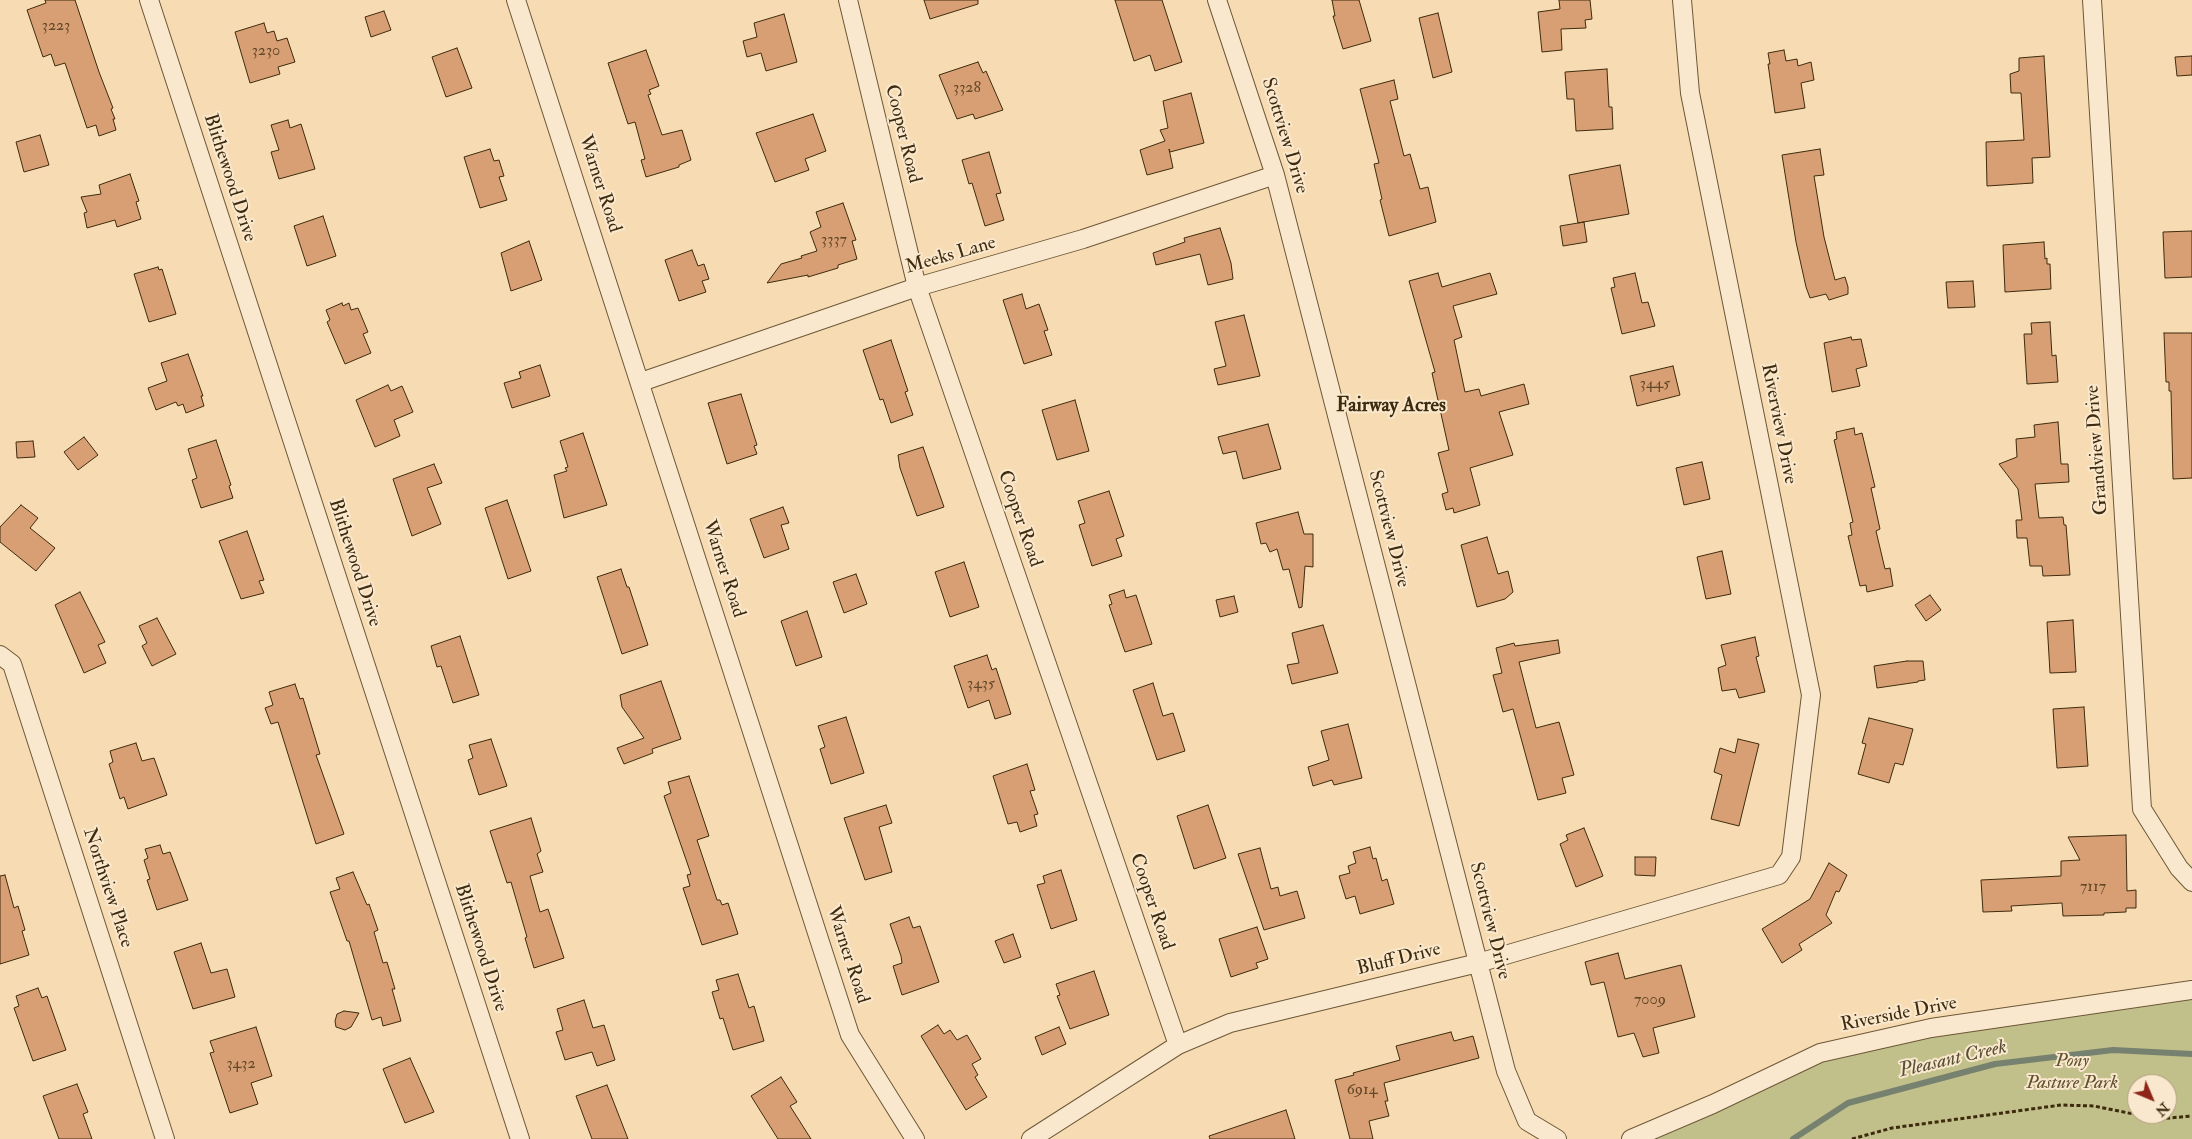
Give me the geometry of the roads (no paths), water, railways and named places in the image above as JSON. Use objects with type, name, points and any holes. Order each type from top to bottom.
[{"type":"street","name":"Blithewood Drive","points":[[149,0],[520,1139]]},
{"type":"street","name":"Warner Road","points":[[516,0],[641,382],[850,1035],[915,1139]]},
{"type":"street","name":"Cooper Road","points":[[848,0],[917,287],[1178,1044]]},
{"type":"street","name":"Scottview Drive","points":[[1217,0],[1275,175],[1506,1071],[1527,1121],[1557,1139]]},
{"type":"street","name":"Riverview Drive","points":[[1682,0],[1690,92],[1811,695],[1791,857]]},
{"type":"street","name":"Grandview Drive","points":[[2092,0],[2142,809],[2180,868],[2192,882]]},
{"type":"street","name":"Meeks Lane","points":[[641,382],[917,287],[1082,239],[1275,175]]},
{"type":"street","name":"Northview Place","points":[[0,655],[12,664],[165,1139]]},
{"type":"street","name":"Bluff Drive","points":[[1030,1139],[1178,1044],[1230,1023],[1478,963],[1779,875],[1791,857]]},
{"type":"street","name":"Riverside Drive","points":[[1631,1139],[1713,1104],[1820,1053],[1931,1028],[2192,990]]},
{"type":"waterway","name":"Pleasant Creek","points":[[1793,1139],[1848,1103],[1995,1064],[2113,1050],[2192,1054]]},
{"type":"district","name":"Fairway Acres","points":[[1391,407]]},
{"type":"park label","name":"Pony Pasture Park","points":[[2072,1073]]}]
